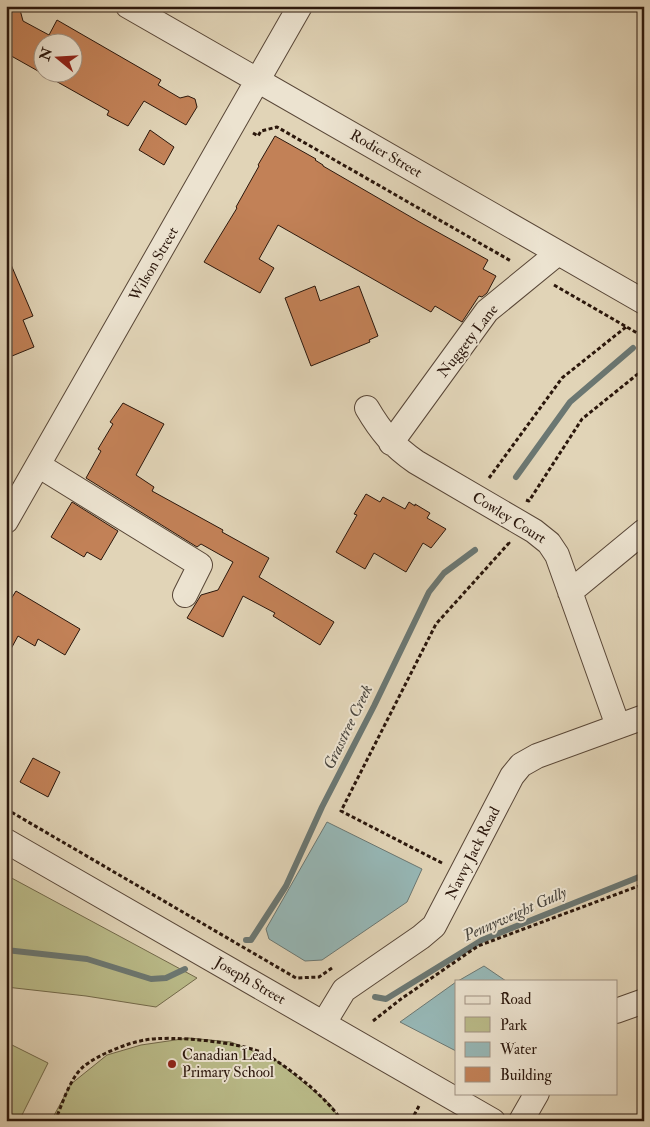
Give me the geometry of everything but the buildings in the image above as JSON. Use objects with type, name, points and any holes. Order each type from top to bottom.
[{"type":"street","name":"Rodier Street","points":[[128,6],[644,302]]},
{"type":"street","name":"Wilson Street","points":[[6,521],[235,123],[257,80],[300,6]]},
{"type":"street","name":"Nuggety Lane","points":[[391,443],[488,311],[558,253]]},
{"type":"street","name":"Cowley Court","points":[[367,408],[391,443],[416,462],[540,535],[549,543],[556,555],[570,592],[618,726]]},
{"type":"street","points":[[38,465],[200,565],[184,595]]},
{"type":"street","points":[[570,592],[644,531]]},
{"type":"street","name":"Navvy Jack Road","points":[[324,1023],[344,990],[422,937],[434,926],[518,768],[537,756],[644,717]]},
{"type":"street","name":"Joseph Street","points":[[6,841],[493,1121]]},
{"type":"street","points":[[618,1010],[644,1001]]},
{"type":"street","points":[[521,1121],[536,1094]]},
{"type":"path","points":[[235,123],[258,136],[261,131],[277,127],[644,337]]},
{"type":"path","points":[[495,481],[488,477],[562,378],[626,327]]},
{"type":"path","points":[[438,871],[442,863],[341,811],[436,624],[509,543],[500,538],[523,498],[529,501],[582,419],[644,369]]},
{"type":"path","points":[[6,809],[296,978],[319,977],[336,965]]},
{"type":"path","points":[[373,1021],[401,999],[478,946],[644,884]]},
{"type":"path","points":[[55,1121],[73,1081],[84,1066],[114,1050],[145,1040],[173,1038],[233,1045],[263,1054],[310,1087],[342,1121]]},
{"type":"path","points":[[411,1121],[420,1102]]},
{"type":"green space","points":[[6,875],[197,978],[156,1007],[86,996],[6,987]]},
{"type":"green space","points":[[189,1038],[231,1042],[277,1061],[331,1105],[340,1121],[51,1121],[71,1084],[107,1055],[141,1045]]},
{"type":"green space","points":[[6,1042],[48,1063],[19,1121],[6,1121]]},
{"type":"water","points":[[327,822],[422,869],[407,902],[322,960],[305,961],[269,939],[266,929]]},
{"type":"water","points":[[484,966],[505,980],[460,980]]},
{"type":"water","points":[[455,983],[455,1050],[400,1022]]},
{"type":"waterway","name":"Grasstree Creek","points":[[516,477],[570,402],[633,348]]},
{"type":"waterway","name":"Grasstree Creek","points":[[246,940],[251,940],[286,886],[322,807],[374,706],[429,592],[444,573],[475,550]]},
{"type":"waterway","name":"Pennyweight Gully","points":[[375,997],[386,999],[482,940],[644,875]]},
{"type":"waterway","name":"Pennyweight Gully","points":[[6,950],[87,959],[151,979],[166,978],[185,969]]},
{"type":"place","name":"Canadian Lead Primary School","points":[[172,1064]]}]
